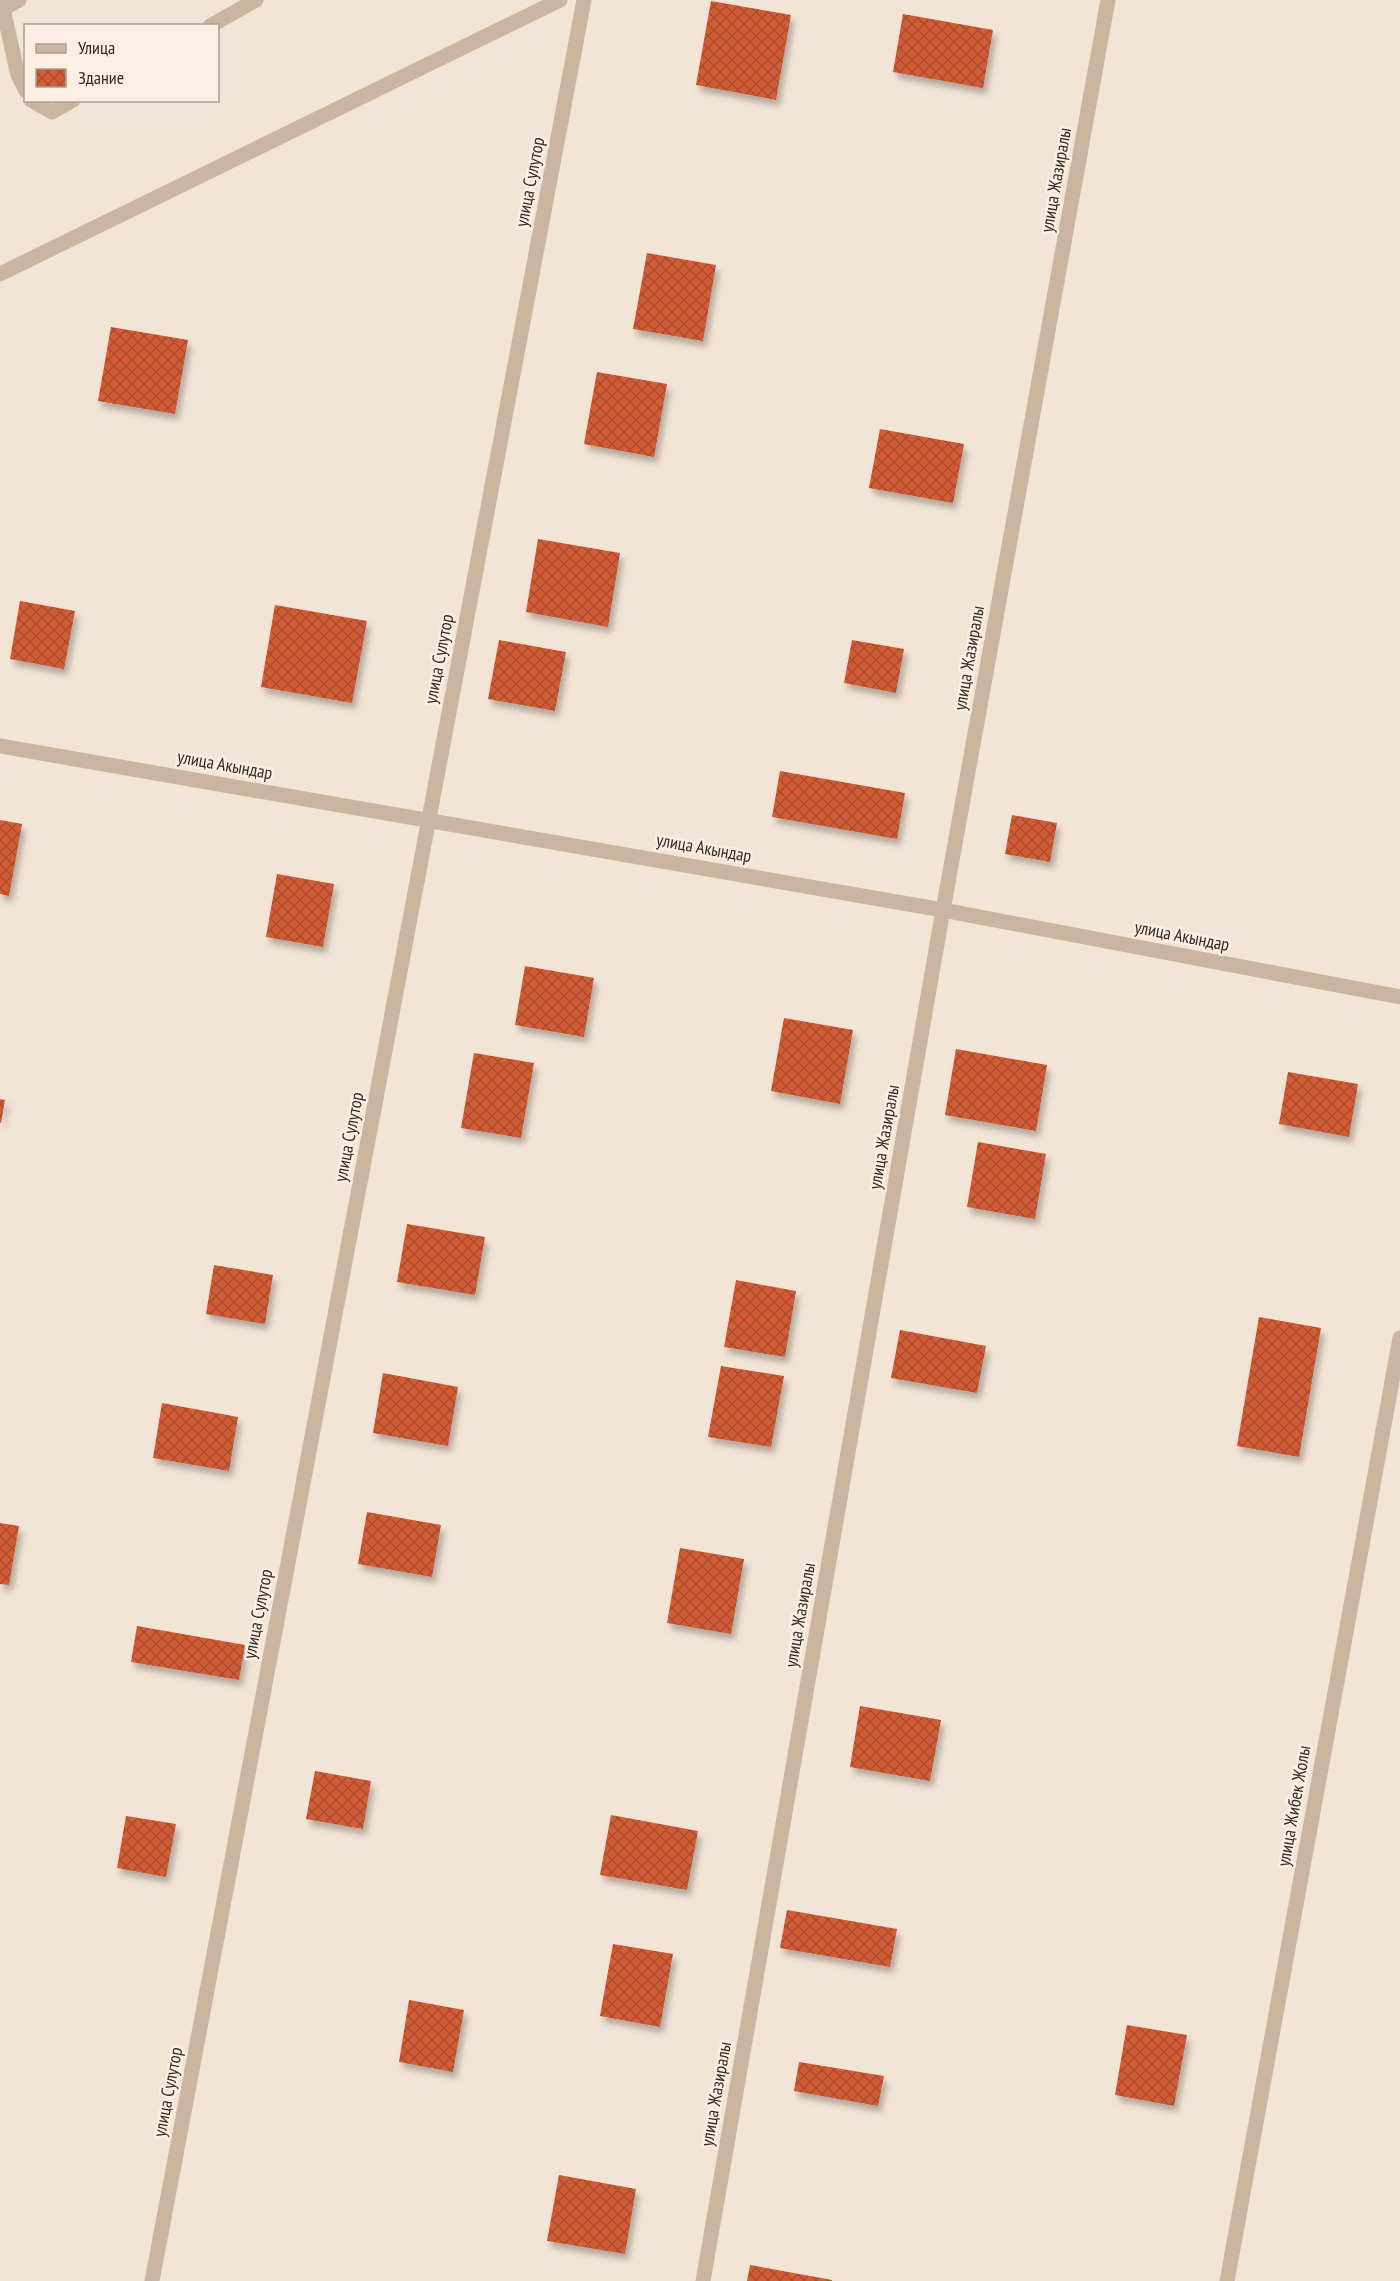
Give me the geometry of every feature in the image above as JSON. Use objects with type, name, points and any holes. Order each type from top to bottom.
[{"type":"street","points":[[19,0],[2,4],[18,75],[24,87]]},
{"type":"street","points":[[214,24],[256,0]]},
{"type":"street","points":[[0,274],[560,0]]},
{"type":"street","name":"улица Сулутор","points":[[152,2281],[584,0]]},
{"type":"street","name":"улица Жазиралы","points":[[703,2281],[943,910],[1108,0]]},
{"type":"street","points":[[34,102],[52,112],[70,102]]},
{"type":"street","name":"улица Акындар","points":[[0,746],[943,910],[1400,997]]},
{"type":"street","name":"улица Жибек Жолы","points":[[1227,2281],[1400,1338]]},
{"type":"building","points":[[711,1],[791,15],[776,100],[696,85]]},
{"type":"building","points":[[903,14],[993,30],[983,88],[893,72]]},
{"type":"building","points":[[647,253],[716,265],[703,341],[633,329]]},
{"type":"building","points":[[111,327],[188,340],[175,414],[98,401]]},
{"type":"building","points":[[597,372],[667,384],[654,457],[584,444]]},
{"type":"building","points":[[880,429],[964,444],[953,503],[869,488]]},
{"type":"building","points":[[538,539],[620,553],[608,627],[526,612]]},
{"type":"building","points":[[20,601],[75,611],[64,669],[10,659]]},
{"type":"building","points":[[275,605],[367,621],[352,703],[261,687]]},
{"type":"building","points":[[499,640],[566,652],[555,711],[488,699]]},
{"type":"building","points":[[852,640],[904,649],[896,693],[844,683]]},
{"type":"building","points":[[780,771],[905,793],[897,839],[772,817]]},
{"type":"building","points":[[1012,815],[1057,823],[1050,862],[1005,854]]},
{"type":"building","points":[[0,820],[22,824],[9,896],[0,894]]},
{"type":"building","points":[[277,874],[334,884],[323,947],[266,937]]},
{"type":"building","points":[[525,966],[594,978],[584,1037],[515,1025]]},
{"type":"building","points":[[784,1018],[853,1030],[840,1104],[771,1091]]},
{"type":"building","points":[[956,1049],[1047,1065],[1036,1131],[945,1115]]},
{"type":"building","points":[[474,1053],[534,1063],[521,1138],[461,1128]]},
{"type":"building","points":[[1288,1072],[1358,1084],[1349,1137],[1279,1124]]},
{"type":"building","points":[[0,1099],[5,1100],[1,1123],[0,1123]]},
{"type":"building","points":[[978,1142],[1046,1154],[1035,1219],[967,1207]]},
{"type":"building","points":[[407,1224],[485,1237],[475,1295],[397,1282]]},
{"type":"building","points":[[214,1265],[273,1275],[265,1324],[206,1314]]},
{"type":"building","points":[[736,1280],[796,1291],[785,1357],[724,1347]]},
{"type":"building","points":[[1259,1317],[1321,1328],[1299,1457],[1237,1446]]},
{"type":"building","points":[[900,1330],[986,1346],[977,1393],[891,1378]]},
{"type":"building","points":[[721,1366],[784,1376],[771,1447],[708,1437]]},
{"type":"building","points":[[383,1373],[458,1387],[448,1446],[373,1433]]},
{"type":"building","points":[[162,1403],[238,1417],[229,1471],[153,1458]]},
{"type":"building","points":[[367,1512],[441,1525],[432,1577],[358,1564]]},
{"type":"building","points":[[0,1523],[19,1526],[9,1585],[0,1584]]},
{"type":"building","points":[[680,1548],[744,1559],[731,1634],[667,1623]]},
{"type":"building","points":[[137,1626],[245,1645],[239,1680],[131,1662]]},
{"type":"building","points":[[860,1706],[941,1720],[930,1781],[850,1767]]},
{"type":"building","points":[[315,1771],[371,1781],[363,1829],[306,1819]]},
{"type":"building","points":[[611,1815],[698,1831],[687,1890],[600,1875]]},
{"type":"building","points":[[126,1816],[176,1824],[166,1877],[117,1868]]},
{"type":"building","points":[[787,1910],[897,1929],[890,1967],[780,1948]]},
{"type":"building","points":[[613,1944],[673,1954],[660,2027],[600,2016]]},
{"type":"building","points":[[409,2000],[464,2010],[453,2072],[399,2062]]},
{"type":"building","points":[[1127,2025],[1187,2035],[1174,2106],[1115,2095]]},
{"type":"building","points":[[799,2062],[884,2076],[878,2106],[794,2091]]},
{"type":"building","points":[[559,2175],[636,2189],[625,2254],[547,2241]]},
{"type":"building","points":[[750,2265],[832,2280],[832,2281],[747,2281]]}]
